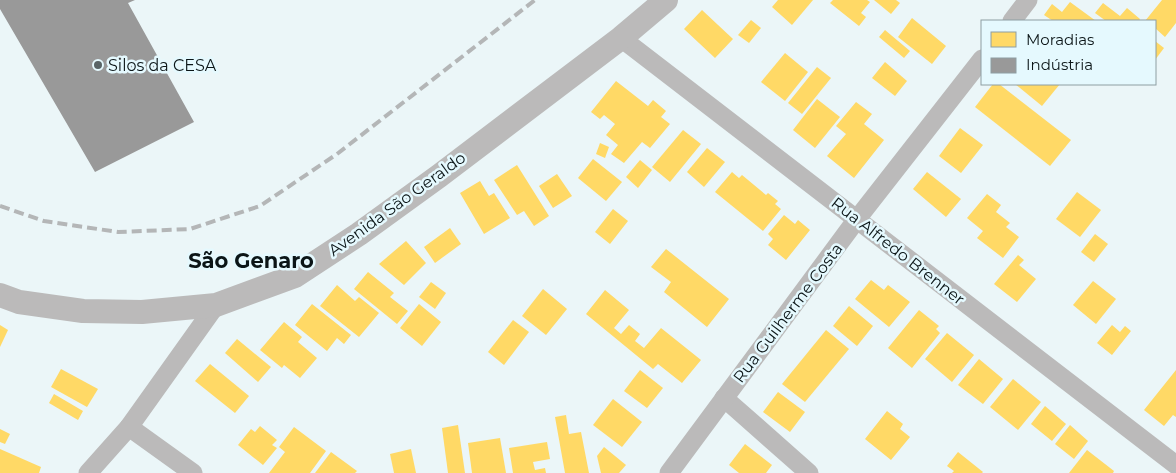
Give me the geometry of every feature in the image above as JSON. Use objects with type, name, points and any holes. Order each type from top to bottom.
[{"type":"street","name":"Avenida São Geraldo","points":[[0,295],[19,302],[84,312],[142,312],[216,305],[295,276],[360,234],[439,176],[621,38],[666,0]]},
{"type":"street","points":[[1013,20],[1028,0]]},
{"type":"street","name":"Rua Alfredo Brenner","points":[[621,38],[1176,465]]},
{"type":"street","name":"Rua Guilherme Costa","points":[[668,473],[857,219],[981,60]]},
{"type":"street","points":[[88,473],[129,427],[216,305]]},
{"type":"street","points":[[724,398],[809,473]]},
{"type":"street","points":[[129,427],[193,473]]},
{"type":"building: Moradias","points":[[778,0],[813,0],[792,25],[772,7]]},
{"type":"building: Moradias","points":[[833,0],[867,0],[870,2],[861,13],[866,17],[859,26],[830,3]]},
{"type":"building: Moradias","points":[[874,0],[896,0],[900,3],[891,14]]},
{"type":"building: Moradias","points":[[1162,0],[1176,0],[1176,23],[1165,37],[1156,29],[1156,20],[1146,20]]},
{"type":"building: Moradias","points":[[1070,2],[1095,20],[1052,20],[1044,15],[1052,4],[1062,12]]},
{"type":"building: Moradias","points":[[1103,3],[1120,16],[1127,8],[1140,19],[1105,20],[1095,13]]},
{"type":"building: Moradias","points":[[702,10],[733,39],[715,58],[684,29]]},
{"type":"building: Moradias","points":[[912,18],[946,46],[932,64],[898,37]]},
{"type":"building: Moradias","points":[[751,20],[761,28],[749,43],[738,35]]},
{"type":"building: Moradias","points":[[885,30],[910,51],[904,58],[879,37]]},
{"type":"building: Moradias","points":[[1156,42],[1164,48],[1156,59]]},
{"type":"building: Moradias","points":[[785,53],[808,72],[785,101],[761,82]]},
{"type":"building: Moradias","points":[[885,62],[907,81],[895,96],[872,78]]},
{"type":"building: Moradias","points":[[817,67],[831,78],[802,114],[788,103]]},
{"type":"building: Moradias","points":[[616,81],[648,106],[653,100],[666,111],[661,117],[670,124],[650,148],[642,142],[624,163],[611,154],[618,145],[606,135],[615,124],[604,115],[600,119],[591,112]]},
{"type":"building: Moradias","points":[[992,85],[1000,85],[1071,140],[1050,166],[975,107]]},
{"type":"building: Moradias","points":[[1016,85],[1059,85],[1042,106]]},
{"type":"building: Moradias","points":[[817,99],[840,117],[815,148],[793,130]]},
{"type":"building: Moradias","points":[[856,102],[872,114],[864,124],[884,140],[854,178],[827,156],[846,134],[836,126]]},
{"type":"building: Moradias","points":[[960,128],[983,145],[961,173],[939,156]]},
{"type":"building: Moradias","points":[[683,130],[701,144],[670,182],[652,167]]},
{"type":"building: Moradias","points":[[600,143],[609,147],[605,158],[596,154]]},
{"type":"building: Moradias","points":[[707,148],[725,162],[704,187],[687,172]]},
{"type":"building: Moradias","points":[[593,159],[622,182],[606,201],[578,178]]},
{"type":"building: Moradias","points":[[640,160],[652,170],[638,188],[626,177]]},
{"type":"building: Moradias","points":[[517,165],[549,216],[534,226],[524,211],[517,215],[494,180]]},
{"type":"building: Moradias","points":[[732,172],[739,178],[742,175],[766,195],[768,193],[778,201],[775,204],[781,209],[763,231],[715,192]]},
{"type":"building: Moradias","points":[[927,172],[961,199],[946,217],[913,189]]},
{"type":"building: Moradias","points":[[557,174],[572,196],[553,208],[539,186]]},
{"type":"building: Moradias","points":[[480,181],[489,196],[494,193],[510,218],[484,234],[460,193]]},
{"type":"building: Moradias","points":[[1077,192],[1101,210],[1080,237],[1056,219]]},
{"type":"building: Moradias","points":[[987,194],[1001,205],[996,212],[1010,223],[1006,227],[1019,237],[1003,258],[977,238],[983,231],[967,218]]},
{"type":"building: Moradias","points":[[613,209],[628,221],[610,244],[595,232]]},
{"type":"building: Moradias","points":[[784,215],[795,224],[798,220],[810,230],[786,260],[768,245],[773,239],[768,234]]},
{"type":"building: Moradias","points":[[450,228],[461,244],[435,263],[424,247]]},
{"type":"building: Moradias","points":[[1095,234],[1108,244],[1094,262],[1081,252]]},
{"type":"building: Moradias","points":[[406,241],[426,263],[404,285],[379,264]]},
{"type":"building: Moradias","points":[[666,249],[729,299],[707,327],[664,292],[671,282],[651,267]]},
{"type":"building: Moradias","points":[[1018,255],[1024,260],[1019,265],[1036,279],[1017,302],[994,284]]},
{"type":"building: Moradias","points":[[368,272],[394,293],[390,297],[408,311],[397,324],[354,289]]},
{"type":"building: Moradias","points":[[871,280],[884,290],[888,285],[910,302],[889,327],[855,299]]},
{"type":"building: Moradias","points":[[1093,281],[1116,299],[1096,324],[1073,305]]},
{"type":"building: Moradias","points":[[431,282],[446,293],[435,309],[419,297]]},
{"type":"building: Moradias","points":[[337,285],[355,301],[359,297],[379,313],[359,337],[320,306]]},
{"type":"building: Moradias","points":[[543,289],[567,309],[546,335],[522,316]]},
{"type":"building: Moradias","points":[[605,290],[629,310],[614,328],[621,334],[629,325],[640,334],[635,341],[644,348],[661,328],[701,360],[682,383],[658,364],[653,369],[586,314]]},
{"type":"building: Moradias","points":[[312,304],[351,335],[344,344],[337,338],[327,351],[295,325]]},
{"type":"building: Moradias","points":[[419,304],[441,322],[422,346],[400,328]]},
{"type":"building: Moradias","points":[[849,306],[873,326],[857,346],[833,326]]},
{"type":"building: Moradias","points":[[919,310],[939,326],[936,329],[940,333],[912,368],[888,348]]},
{"type":"building: Moradias","points":[[513,320],[529,332],[504,365],[488,352]]},
{"type":"building: Moradias","points":[[284,322],[302,337],[298,342],[317,358],[300,378],[284,365],[282,368],[260,350]]},
{"type":"building: Moradias","points":[[0,325],[8,330],[0,347]]},
{"type":"building: Moradias","points":[[1112,325],[1120,332],[1125,326],[1131,331],[1112,355],[1097,343]]},
{"type":"building: Moradias","points":[[826,330],[849,349],[805,402],[782,384]]},
{"type":"building: Moradias","points":[[947,333],[974,355],[952,382],[925,359]]},
{"type":"building: Moradias","points":[[237,339],[271,367],[258,382],[225,353]]},
{"type":"building: Moradias","points":[[979,359],[1003,379],[983,404],[958,385]]},
{"type":"building: Moradias","points":[[210,364],[249,396],[235,413],[195,381]]},
{"type":"building: Moradias","points":[[61,369],[98,389],[87,407],[51,387]]},
{"type":"building: Moradias","points":[[640,370],[663,388],[647,408],[624,391]]},
{"type":"building: Moradias","points":[[1176,370],[1176,417],[1173,415],[1164,426],[1144,410]]},
{"type":"building: Moradias","points":[[1013,379],[1041,402],[1018,430],[990,407]]},
{"type":"building: Moradias","points":[[778,392],[805,412],[790,432],[763,412]]},
{"type":"building: Moradias","points":[[54,394],[83,411],[78,420],[49,403]]},
{"type":"building: Moradias","points":[[613,399],[642,422],[622,447],[593,425]]},
{"type":"building: Moradias","points":[[1045,406],[1066,424],[1052,441],[1031,424]]},
{"type":"building: Moradias","points":[[887,411],[903,424],[900,429],[910,437],[891,460],[865,439]]},
{"type":"building: Moradias","points":[[566,415],[569,434],[581,432],[589,473],[565,473],[555,417]]},
{"type":"building: Moradias","points":[[458,425],[465,473],[448,473],[442,428]]},
{"type":"building: Moradias","points":[[1070,425],[1088,441],[1074,459],[1055,444]]},
{"type":"building: Moradias","points":[[260,426],[277,440],[272,445],[277,448],[263,465],[238,445],[251,429],[255,432]]},
{"type":"building: Moradias","points":[[294,427],[326,451],[310,473],[269,473],[285,452],[279,447]]},
{"type":"building: Moradias","points":[[0,429],[10,434],[5,444],[0,442]]},
{"type":"building: Moradias","points":[[500,438],[506,473],[472,473],[468,443]]},
{"type":"building: Moradias","points":[[547,442],[550,459],[533,462],[535,470],[545,468],[546,473],[513,473],[509,448]]},
{"type":"building: Moradias","points":[[745,444],[772,465],[766,473],[739,473],[729,465]]},
{"type":"building: Moradias","points":[[604,447],[626,465],[619,473],[601,473],[597,456]]},
{"type":"building: Moradias","points":[[0,449],[41,467],[39,473],[0,473]]},
{"type":"building: Moradias","points":[[411,449],[416,473],[394,473],[390,454]]},
{"type":"building: Moradias","points":[[1087,450],[1114,471],[1113,473],[1069,473]]},
{"type":"building: Moradias","points":[[331,452],[357,471],[355,473],[315,473]]},
{"type":"building: Moradias","points":[[958,452],[983,472],[952,473],[954,471],[947,466]]},
{"type":"building: Indústria","name":"Silos da CESA","points":[[0,0],[135,0],[128,3],[194,122],[95,172],[0,9]]},
{"type":"railway","points":[[0,206],[44,221],[118,232],[190,229],[260,206],[337,154],[535,0]]},
{"type":"place","name":"Silos da CESA","points":[[98,65]]},
{"type":"district","name":"São Genaro","points":[[251,260]]}]
